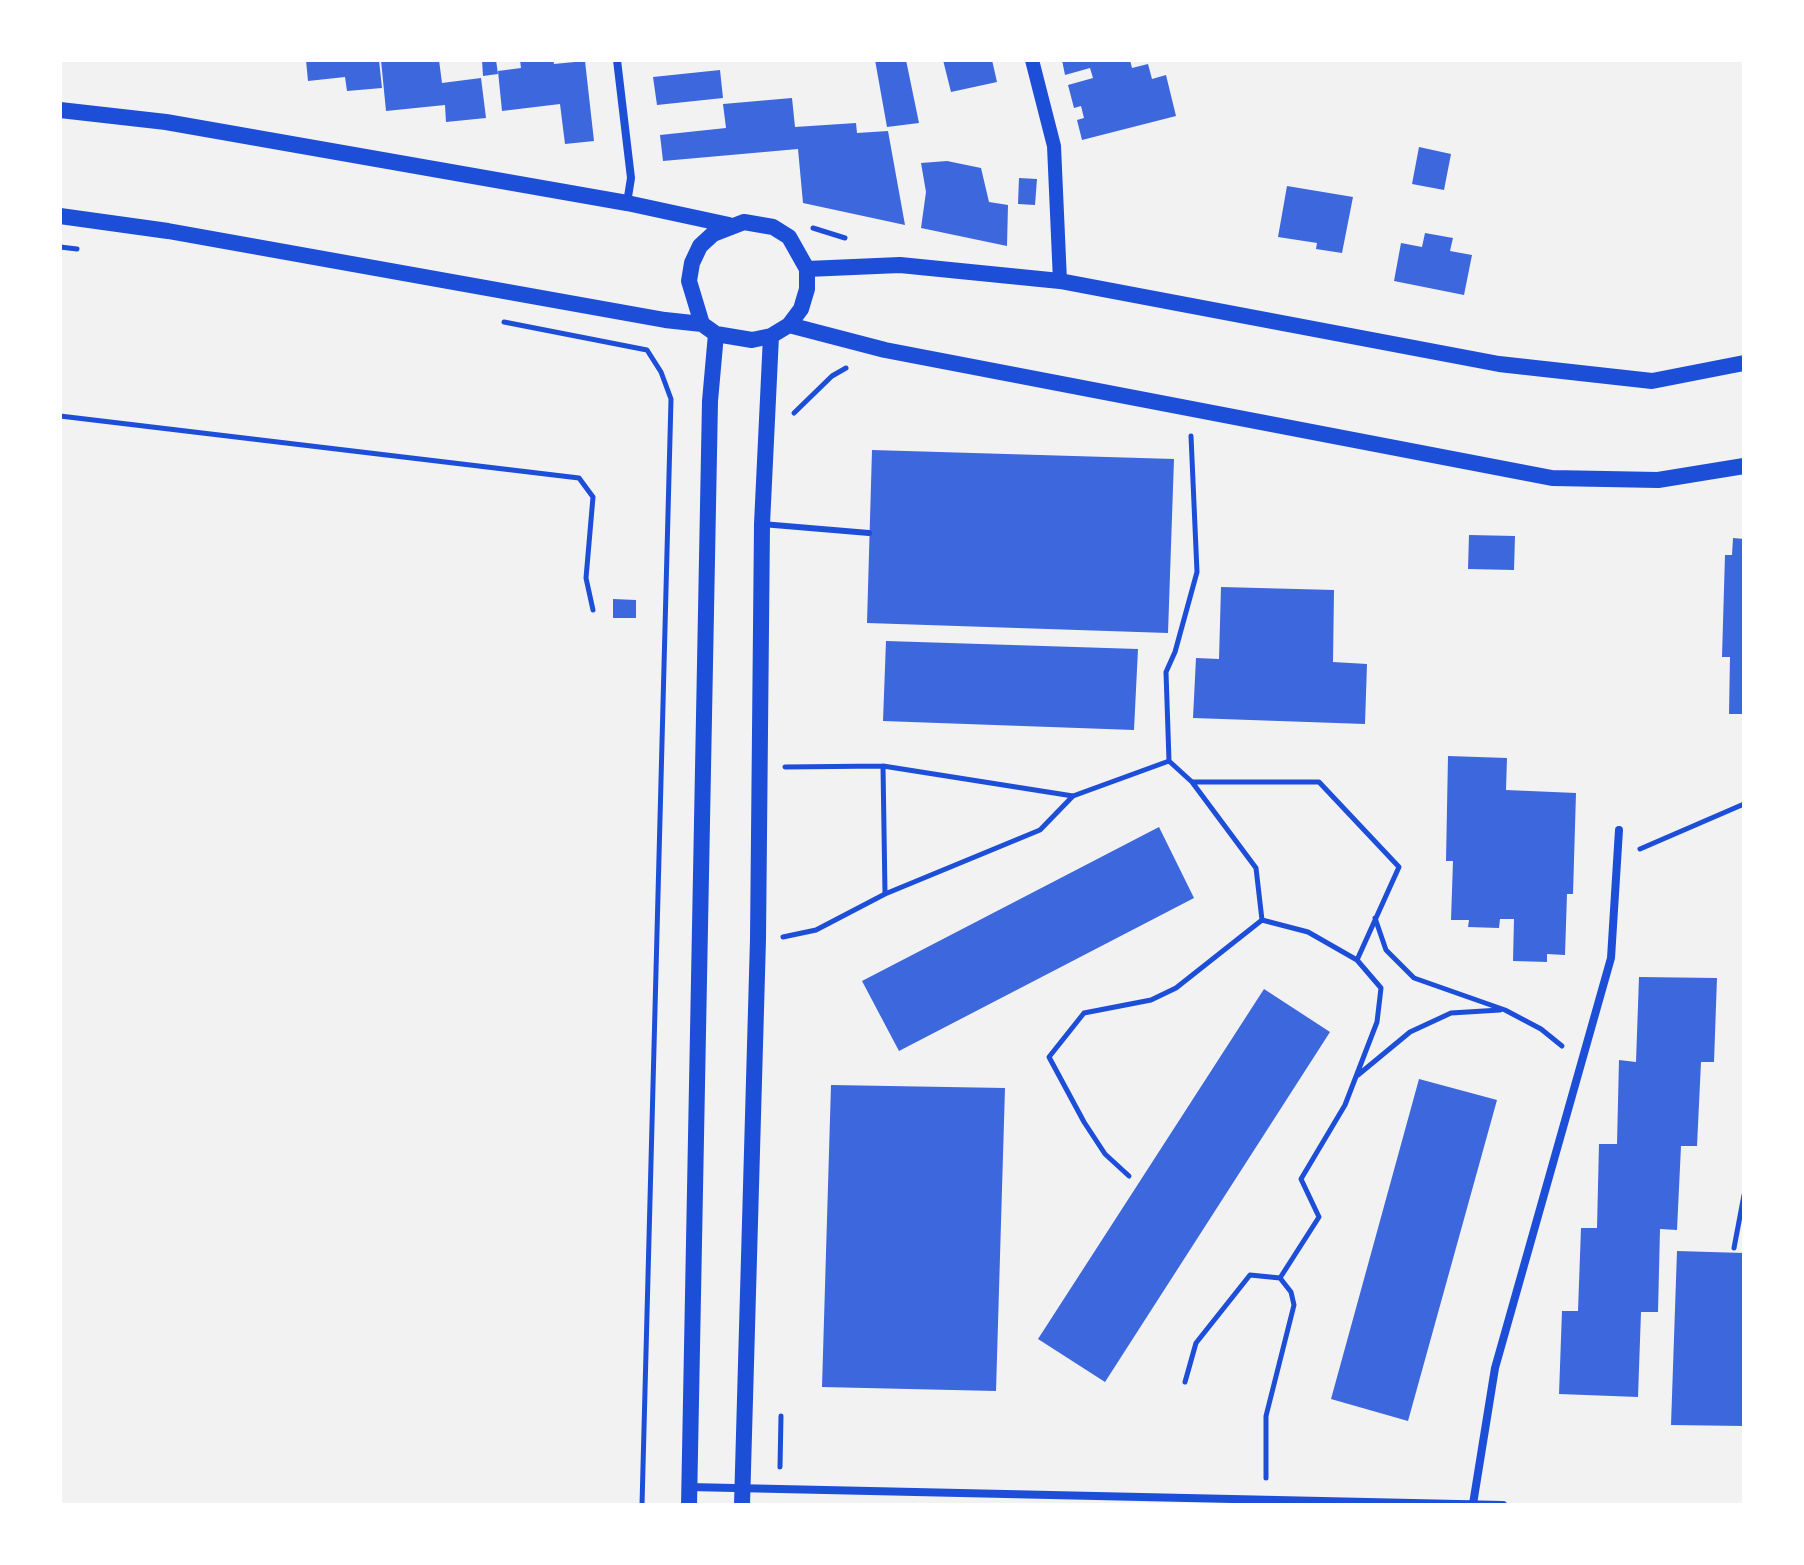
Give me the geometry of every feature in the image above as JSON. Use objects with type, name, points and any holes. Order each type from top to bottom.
[{"type":"main road","points":[[60,110],[166,122],[627,203],[729,225],[744,222],[773,227],[789,237],[807,269],[807,289],[801,309],[789,325],[771,336],[752,340],[665,320],[168,231],[60,216]]},
{"type":"main road","points":[[689,1505],[710,401],[709,329],[690,290],[692,263],[700,246],[729,225]]},
{"type":"main road","points":[[807,269],[900,265],[1060,281],[1499,364],[1652,381],[1744,363]]},
{"type":"main road","points":[[789,325],[885,350],[1552,478],[1658,480],[1744,466]]},
{"type":"main road","points":[[742,1496],[758,939],[762,524],[771,336]]},
{"type":"street","points":[[617,60],[631,178],[627,203]]},
{"type":"street","points":[[1032,60],[1054,146],[1060,281]]},
{"type":"street","points":[[1473,1504],[1495,1368],[1579,1060],[1611,958],[1619,830]]},
{"type":"street","points":[[689,1487],[742,1496],[780,1489],[1503,1505]]},
{"type":"lane","points":[[762,524],[869,533]]},
{"type":"path","points":[[60,247],[90,251]]},
{"type":"path","points":[[492,320],[647,350],[661,372],[671,399],[642,1505]]},
{"type":"path","points":[[787,426],[809,395],[832,376],[885,350]]},
{"type":"path","points":[[1190,409],[1197,572],[1175,652],[1166,672],[1169,761],[1192,782],[1256,868],[1262,920]]},
{"type":"path","points":[[60,416],[579,478],[593,497],[586,578],[593,610]]},
{"type":"path","points":[[758,939],[816,930],[885,894],[1040,830],[1073,796],[1169,761]]},
{"type":"path","points":[[760,766],[883,766],[1073,796]]},
{"type":"path","points":[[883,766],[885,894]]},
{"type":"path","points":[[1192,782],[1319,782],[1399,867],[1357,960]]},
{"type":"path","points":[[1617,860],[1744,804]]},
{"type":"path","points":[[1375,917],[1386,950],[1414,978],[1505,1010],[1541,1029],[1579,1060]]},
{"type":"path","points":[[1262,920],[1308,932],[1357,960],[1381,988],[1377,1022],[1345,1105],[1301,1179],[1319,1217],[1280,1278]]},
{"type":"path","points":[[1129,1176],[1098,1144],[1049,1057],[1084,1013],[1151,1000],[1176,988],[1262,920]]},
{"type":"path","points":[[1355,1077],[1410,1032],[1451,1013],[1505,1010]]},
{"type":"path","points":[[1734,1248],[1744,1195]]},
{"type":"path","points":[[1185,1382],[1196,1343],[1250,1275],[1280,1278],[1291,1292],[1294,1305],[1266,1416],[1267,1499]]},
{"type":"path","points":[[780,1489],[781,1416]]},
{"type":"building","points":[[306,60],[379,60],[382,88],[347,91],[345,77],[308,81]]},
{"type":"building","points":[[381,60],[439,60],[442,83],[481,78],[486,118],[446,122],[445,105],[386,111]]},
{"type":"building","points":[[482,60],[496,60],[498,74],[483,76]]},
{"type":"building","points":[[520,60],[553,60],[554,64],[585,61],[594,141],[565,144],[560,104],[502,111],[498,71],[521,68]]},
{"type":"building","points":[[875,60],[906,60],[919,123],[887,127]]},
{"type":"building","points":[[943,60],[992,60],[997,82],[951,92]]},
{"type":"building","points":[[1062,60],[1130,60],[1132,68],[1148,64],[1152,79],[1166,75],[1176,116],[1082,140],[1077,120],[1084,118],[1081,106],[1074,108],[1068,85],[1093,78],[1090,68],[1065,75]]},
{"type":"building","points":[[720,70],[723,98],[657,105],[653,77]]},
{"type":"building","points":[[792,98],[795,127],[856,123],[857,133],[888,131],[905,225],[803,203],[798,149],[663,161],[660,135],[726,128],[723,104]]},
{"type":"building","points":[[1419,147],[1451,154],[1444,190],[1412,184]]},
{"type":"building","points":[[947,161],[981,168],[989,202],[1008,205],[1007,246],[921,228],[926,192],[921,163]]},
{"type":"building","points":[[1019,178],[1037,179],[1035,205],[1018,204]]},
{"type":"building","points":[[1287,186],[1353,197],[1342,253],[1316,249],[1317,243],[1278,237]]},
{"type":"building","points":[[1425,233],[1453,238],[1450,251],[1472,255],[1464,295],[1394,281],[1401,243],[1422,247]]},
{"type":"building","points":[[872,450],[1174,459],[1168,633],[867,623]]},
{"type":"building","points":[[1469,535],[1515,536],[1514,570],[1468,569]]},
{"type":"building","points":[[1733,538],[1744,539],[1744,714],[1729,714],[1730,657],[1722,657],[1725,555],[1732,555]]},
{"type":"building","points":[[1221,587],[1334,590],[1333,662],[1367,664],[1365,724],[1193,718],[1196,658],[1219,659]]},
{"type":"building","points":[[613,599],[636,600],[636,618],[613,618]]},
{"type":"building","points":[[886,641],[1138,649],[1134,730],[883,721]]},
{"type":"building","points":[[1448,756],[1507,758],[1506,790],[1576,793],[1573,894],[1567,894],[1565,955],[1547,954],[1547,962],[1513,961],[1514,919],[1500,919],[1499,928],[1468,927],[1469,920],[1451,920],[1453,861],[1446,861]]},
{"type":"building","points":[[1159,827],[1194,898],[899,1051],[862,981]]},
{"type":"building","points":[[1639,977],[1717,978],[1714,1062],[1701,1062],[1697,1146],[1681,1146],[1677,1230],[1660,1229],[1658,1312],[1641,1312],[1638,1397],[1559,1394],[1562,1311],[1578,1311],[1581,1228],[1597,1228],[1599,1144],[1617,1144],[1619,1060],[1636,1062]]},
{"type":"building","points":[[1264,989],[1330,1032],[1105,1382],[1038,1339]]},
{"type":"building","points":[[1419,1079],[1497,1100],[1408,1421],[1331,1399]]},
{"type":"building","points":[[831,1085],[1005,1088],[996,1391],[822,1387]]},
{"type":"building","points":[[1677,1251],[1744,1253],[1744,1426],[1671,1425]]}]
